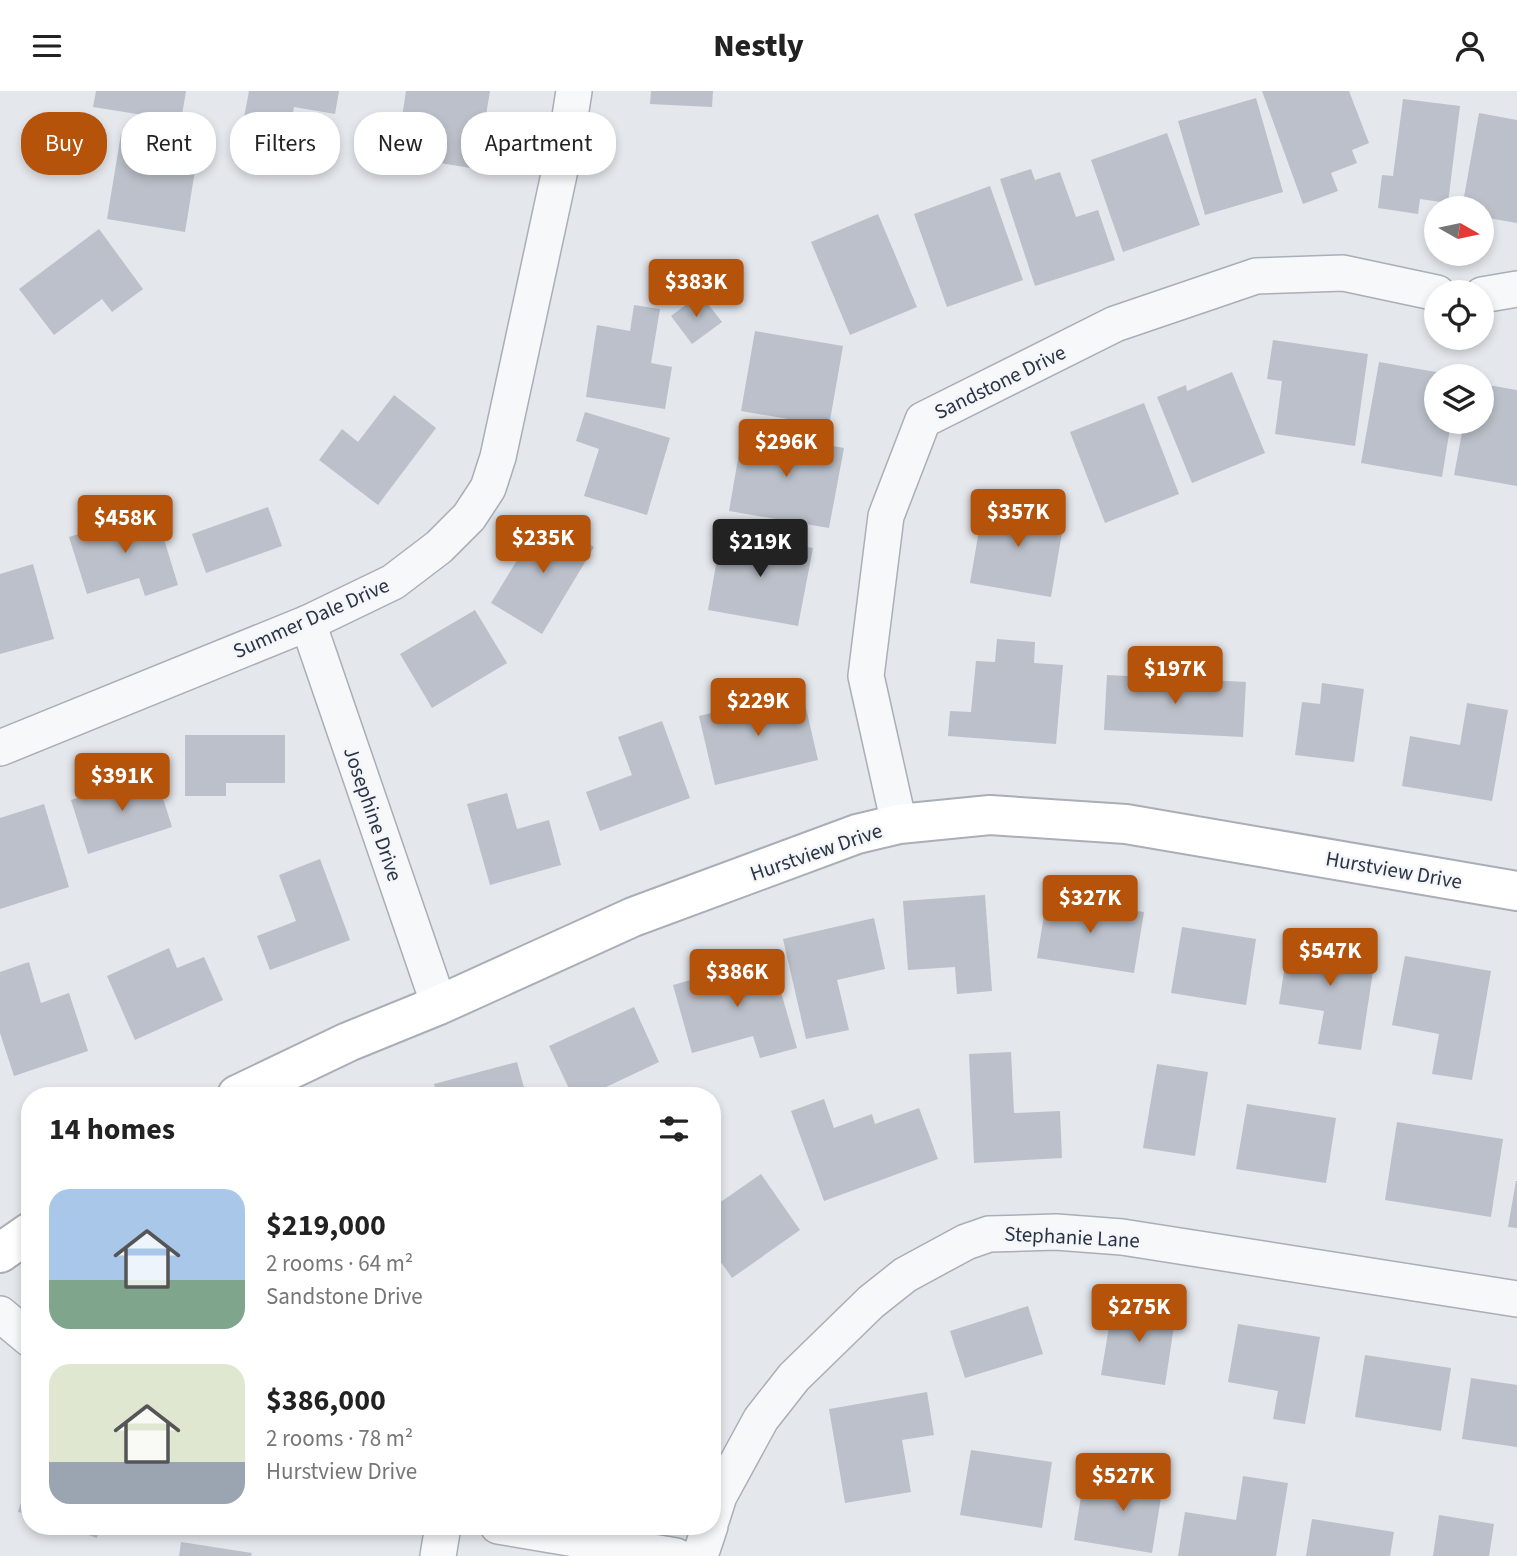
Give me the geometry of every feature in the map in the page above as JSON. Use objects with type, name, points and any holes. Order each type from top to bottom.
[{"type":"street","name":"Summer Dale Drive","points":[[0,748],[308,623],[393,582],[439,547],[462,524],[488,488],[504,431],[566,142],[574,91]]},
{"type":"street","name":"Sandstone Drive","points":[[900,824],[866,676],[886,516],[923,420],[1115,324],[1256,276],[1343,273],[1424,290]]},
{"type":"street","points":[[1494,293],[1517,289]]},
{"type":"street","name":"Josephine Drive","points":[[308,623],[439,1005]]},
{"type":"street","name":"Hurstview Drive","points":[[254,1087],[348,1042],[439,1005],[633,917],[857,834],[900,824],[990,815],[1126,824],[1517,891]]},
{"type":"street","name":"Stephanie Lane","points":[[721,1492],[761,1419],[794,1377],[871,1302],[905,1275],[966,1242],[989,1234],[1056,1232],[1122,1237],[1517,1299]]},
{"type":"street","points":[[0,1253],[21,1238]]},
{"type":"street","points":[[0,1314],[21,1332]]},
{"type":"street","points":[[438,1556],[442,1535]]},
{"type":"street","points":[[552,1535],[676,1556]]},
{"type":"street","points":[[700,1556],[707,1535]]},
{"type":"building","points":[[96,91],[186,91],[182,112],[124,112],[93,107]]},
{"type":"building","points":[[249,91],[339,91],[335,112],[294,107],[293,112],[245,112]]},
{"type":"building","points":[[406,91],[490,91],[486,112],[461,112],[461,166],[447,164],[447,112],[403,112]]},
{"type":"building","points":[[651,91],[713,91],[712,107],[650,104]]},
{"type":"building","points":[[1262,91],[1349,91],[1369,143],[1352,150],[1357,163],[1331,173],[1338,191],[1303,204]]},
{"type":"building","points":[[1256,98],[1283,192],[1205,215],[1178,121]]},
{"type":"building","points":[[1403,99],[1460,106],[1449,196],[1424,196],[1424,200],[1420,199],[1418,214],[1378,208],[1382,175],[1393,176]]},
{"type":"building","points":[[1479,113],[1517,120],[1517,223],[1494,219],[1494,196],[1464,196]]},
{"type":"building","points":[[1167,133],[1200,225],[1123,252],[1091,160]]},
{"type":"building","points":[[121,134],[121,175],[194,175],[185,232],[107,219]]},
{"type":"building","points":[[1031,169],[1035,180],[1060,172],[1076,217],[1098,210],[1115,260],[1035,286],[1000,179]]},
{"type":"building","points":[[990,186],[1023,280],[947,307],[914,214]]},
{"type":"building","points":[[878,214],[917,307],[850,335],[811,242]]},
{"type":"building","points":[[99,229],[143,289],[112,312],[102,299],[54,335],[19,289]]},
{"type":"building","points":[[700,294],[722,322],[692,344],[671,316]]},
{"type":"building","points":[[634,305],[660,309],[651,363],[672,367],[665,409],[586,397],[597,325],[630,331]]},
{"type":"building","points":[[755,331],[843,346],[829,426],[741,411]]},
{"type":"building","points":[[1273,340],[1368,354],[1355,446],[1275,434],[1282,381],[1267,379]]},
{"type":"building","points":[[1379,362],[1424,370],[1424,434],[1449,434],[1442,477],[1361,463]]},
{"type":"building","points":[[1232,372],[1265,453],[1192,483],[1157,397],[1186,385],[1187,391]]},
{"type":"building","points":[[1494,386],[1517,390],[1517,486],[1454,475],[1462,434],[1494,434]]},
{"type":"building","points":[[394,395],[436,428],[378,505],[319,460],[342,429],[358,442]]},
{"type":"building","points":[[1144,403],[1179,494],[1105,523],[1070,432]]},
{"type":"building","points":[[585,412],[670,438],[647,515],[584,496],[599,449],[576,441]]},
{"type":"building","points":[[743,430],[844,448],[829,528],[729,511]]},
{"type":"building","points":[[984,501],[1065,515],[1051,597],[970,583]]},
{"type":"building","points":[[268,507],[282,546],[206,573],[192,534]]},
{"type":"building","points":[[155,510],[178,585],[145,596],[139,578],[87,594],[69,537]]},
{"type":"building","points":[[544,516],[594,547],[542,634],[491,603]]},
{"type":"building","points":[[722,531],[813,548],[798,626],[708,610]]},
{"type":"building","points":[[33,564],[54,639],[0,654],[0,574]]},
{"type":"building","points":[[475,610],[507,663],[432,708],[400,654]]},
{"type":"building","points":[[997,639],[1035,642],[1034,663],[1063,665],[1056,744],[948,736],[950,711],[971,712],[976,661],[995,662]]},
{"type":"building","points":[[1107,675],[1246,682],[1243,737],[1104,730]]},
{"type":"building","points":[[1322,683],[1364,689],[1354,762],[1295,755],[1302,702],[1320,704]]},
{"type":"building","points":[[802,691],[818,760],[715,785],[699,716]]},
{"type":"building","points":[[1467,703],[1508,710],[1492,801],[1402,786],[1410,736],[1460,745]]},
{"type":"building","points":[[662,721],[690,798],[600,831],[586,792],[632,775],[618,737]]},
{"type":"building","points":[[185,735],[285,735],[285,783],[226,783],[226,796],[185,796]]},
{"type":"building","points":[[155,773],[172,827],[88,854],[71,800]]},
{"type":"building","points":[[507,793],[517,829],[549,820],[561,865],[490,885],[467,804]]},
{"type":"building","points":[[44,804],[69,887],[0,909],[0,818]]},
{"type":"building","points":[[320,859],[350,940],[270,970],[257,936],[296,921],[279,875]]},
{"type":"building","points":[[985,895],[992,991],[957,994],[955,967],[908,970],[903,901]]},
{"type":"building","points":[[1047,897],[1144,912],[1134,973],[1037,958]]},
{"type":"building","points":[[874,918],[885,969],[837,980],[849,1030],[806,1039],[783,939]]},
{"type":"building","points":[[1182,927],[1256,939],[1246,1005],[1171,993]]},
{"type":"building","points":[[1289,939],[1376,952],[1361,1050],[1318,1044],[1324,1011],[1279,1004]]},
{"type":"building","points":[[169,948],[177,968],[204,957],[223,1000],[135,1040],[107,976]]},
{"type":"building","points":[[1405,956],[1491,971],[1472,1080],[1432,1074],[1439,1034],[1392,1025]]},
{"type":"building","points":[[771,957],[797,1048],[760,1058],[753,1036],[692,1053],[673,985]]},
{"type":"building","points":[[29,962],[41,1003],[69,993],[88,1051],[14,1076],[0,1033],[0,972]]},
{"type":"building","points":[[634,1007],[659,1062],[606,1087],[568,1087],[549,1046]]},
{"type":"building","points":[[1011,1052],[1014,1113],[1060,1111],[1062,1158],[974,1163],[969,1054]]},
{"type":"building","points":[[517,1062],[524,1087],[435,1087],[434,1084]]},
{"type":"building","points":[[1157,1064],[1208,1072],[1195,1156],[1143,1148]]},
{"type":"building","points":[[824,1099],[834,1128],[872,1114],[875,1124],[919,1108],[938,1159],[824,1201],[791,1111]]},
{"type":"building","points":[[1247,1104],[1336,1118],[1326,1183],[1236,1169]]},
{"type":"building","points":[[1397,1122],[1503,1139],[1491,1217],[1385,1200]]},
{"type":"building","points":[[761,1174],[800,1230],[732,1278],[721,1262],[721,1202]]},
{"type":"building","points":[[1517,1181],[1517,1228],[1508,1227]]},
{"type":"building","points":[[1113,1303],[1176,1313],[1165,1385],[1101,1375]]},
{"type":"building","points":[[1028,1306],[1043,1354],[965,1378],[950,1331]]},
{"type":"building","points":[[1238,1324],[1320,1337],[1305,1424],[1273,1419],[1278,1391],[1228,1382]]},
{"type":"building","points":[[1365,1355],[1451,1368],[1441,1431],[1355,1417]]},
{"type":"building","points":[[1471,1378],[1517,1385],[1517,1447],[1462,1439]]},
{"type":"building","points":[[927,1392],[934,1435],[902,1440],[911,1492],[845,1503],[829,1409]]},
{"type":"building","points":[[971,1450],[1052,1462],[1042,1528],[960,1515]]},
{"type":"building","points":[[1126,1467],[1165,1473],[1152,1553],[1074,1540],[1082,1490],[1121,1496]]},
{"type":"building","points":[[1243,1476],[1288,1483],[1276,1556],[1178,1556],[1185,1512],[1236,1520]]},
{"type":"building","points":[[1439,1515],[1494,1524],[1489,1556],[1433,1556]]},
{"type":"building","points":[[1312,1519],[1394,1532],[1390,1556],[1306,1556]]},
{"type":"building","points":[[181,1542],[252,1553],[251,1556],[179,1556]]}]
